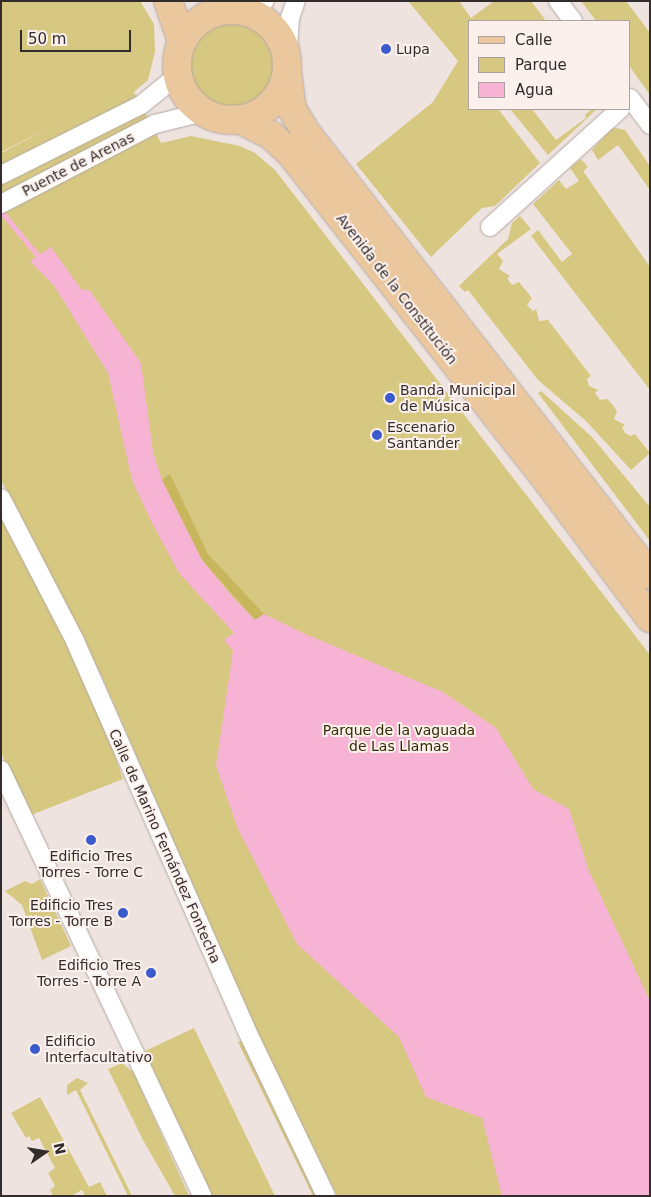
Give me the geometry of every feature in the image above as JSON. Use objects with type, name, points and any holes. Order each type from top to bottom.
[{"type":"main road","points":[[168,1],[182,41],[178,75],[187,96],[204,112],[221,118],[239,119],[259,113],[275,99],[287,66],[279,36],[259,16],[236,6],[199,21],[182,41]]},
{"type":"main road","name":"Avenida de la Constitución","points":[[287,66],[292,109],[309,136],[650,574]]},
{"type":"main road","name":"Avenida de la Constitución","points":[[239,119],[272,136],[291,154],[534,463],[650,618]]},
{"type":"street","points":[[287,66],[290,18],[296,1]]},
{"type":"street","points":[[558,1],[572,20]]},
{"type":"street","name":"Puente de Arenas","points":[[1,175],[146,102],[178,75]]},
{"type":"street","points":[[631,100],[650,125]]},
{"type":"street","points":[[490,227],[619,110]]},
{"type":"street","name":"Puente de Arenas","points":[[1,204],[154,125],[204,112]]},
{"type":"street","name":"Calle de Marino Fernández Fontecha","points":[[1,498],[74,641],[245,1028],[326,1196]]},
{"type":"street","points":[[1,770],[202,1196]]},
{"type":"green space","name":"Parque de la vaguada de Las Llamas","points":[[1,1],[140,1],[154,24],[155,52],[148,80],[134,92],[161,143],[191,136],[240,146],[255,153],[275,170],[650,655],[650,1196],[337,1196],[262,1043],[101,675],[1,480],[1,153],[57,124],[1,152]]},
{"type":"green space","points":[[408,1],[459,1],[471,18],[494,1],[531,1],[545,20],[468,20],[468,110],[499,110],[540,163],[495,206],[482,208],[431,257],[356,164],[433,102],[458,61]]},
{"type":"green space","points":[[581,1],[626,1],[650,33],[650,95],[631,68],[631,20],[595,20]]},
{"type":"green space","points":[[232,23],[255,30],[267,42],[274,65],[267,88],[255,100],[232,107],[209,100],[197,88],[190,65],[197,42],[209,30]]},
{"type":"green space","points":[[511,110],[533,110],[556,140],[586,118],[585,115],[591,110],[596,110],[548,155]]},
{"type":"green space","points":[[611,129],[625,130],[650,166],[650,190],[618,145],[598,160],[592,150]]},
{"type":"green space","points":[[581,159],[588,167],[583,171],[650,267],[650,390],[531,236],[538,230],[562,262],[572,254],[533,204],[559,180],[566,189],[579,181],[570,168]]},
{"type":"green space","points":[[520,216],[531,229],[497,254],[503,261],[499,269],[510,276],[507,278],[512,285],[519,282],[532,298],[527,305],[533,311],[536,309],[539,321],[548,320],[591,376],[587,379],[589,386],[598,390],[595,393],[600,400],[607,399],[613,405],[617,412],[614,419],[625,425],[622,427],[625,433],[631,436],[635,434],[650,453],[631,470],[586,421],[538,380],[468,290],[465,292],[459,286],[508,239],[512,223]]},
{"type":"green space","points":[[541,391],[592,437],[650,507],[650,541],[538,393]]},
{"type":"green space","points":[[1,514],[43,590],[102,719],[123,779],[31,815],[1,753]]},
{"type":"green space","points":[[40,879],[71,946],[42,960],[22,905],[5,891],[25,881],[32,884]]},
{"type":"green space","points":[[194,1028],[275,1196],[211,1196],[145,1051]]},
{"type":"green space","points":[[244,1039],[320,1196],[313,1196],[238,1042]]},
{"type":"green space","points":[[122,1063],[134,1073],[189,1196],[175,1196],[143,1140],[108,1069]]},
{"type":"green space","points":[[77,1078],[88,1083],[80,1090],[132,1196],[128,1196],[76,1090],[67,1095],[67,1085]]},
{"type":"green space","points":[[40,1097],[89,1187],[100,1182],[107,1196],[85,1196],[82,1190],[71,1196],[53,1196],[50,1190],[55,1186],[48,1173],[55,1168],[39,1138],[32,1141],[29,1136],[26,1138],[11,1113]]},
{"type":"shaded area","points":[[170,474],[208,554],[264,614],[255,620],[202,560],[162,480]]},
{"type":"water","points":[[51,247],[81,289],[90,291],[141,363],[153,452],[162,480],[202,560],[231,595],[255,620],[264,614],[303,633],[443,692],[496,728],[533,789],[569,809],[589,871],[650,1001],[650,1196],[502,1196],[482,1118],[426,1097],[399,1037],[297,944],[238,829],[216,766],[233,651],[224,640],[234,633],[179,573],[151,521],[132,480],[108,373],[55,287],[30,261]]},
{"type":"waterway","points":[[1,211],[40,258]]},
{"type":"place","name":"Lupa","points":[[386,49]]},
{"type":"place","name":"Banda Municipal de Música","points":[[390,398]]},
{"type":"place","name":"Escenario Santander","points":[[377,435]]},
{"type":"place","name":"Edificio Tres Torres - Torre C","points":[[91,840]]},
{"type":"place","name":"Edificio Tres Torres - Torre B","points":[[123,913]]},
{"type":"place","name":"Edificio Tres Torres - Torre A","points":[[151,973]]},
{"type":"place","name":"Edificio Interfacultativo","points":[[35,1049]]}]
